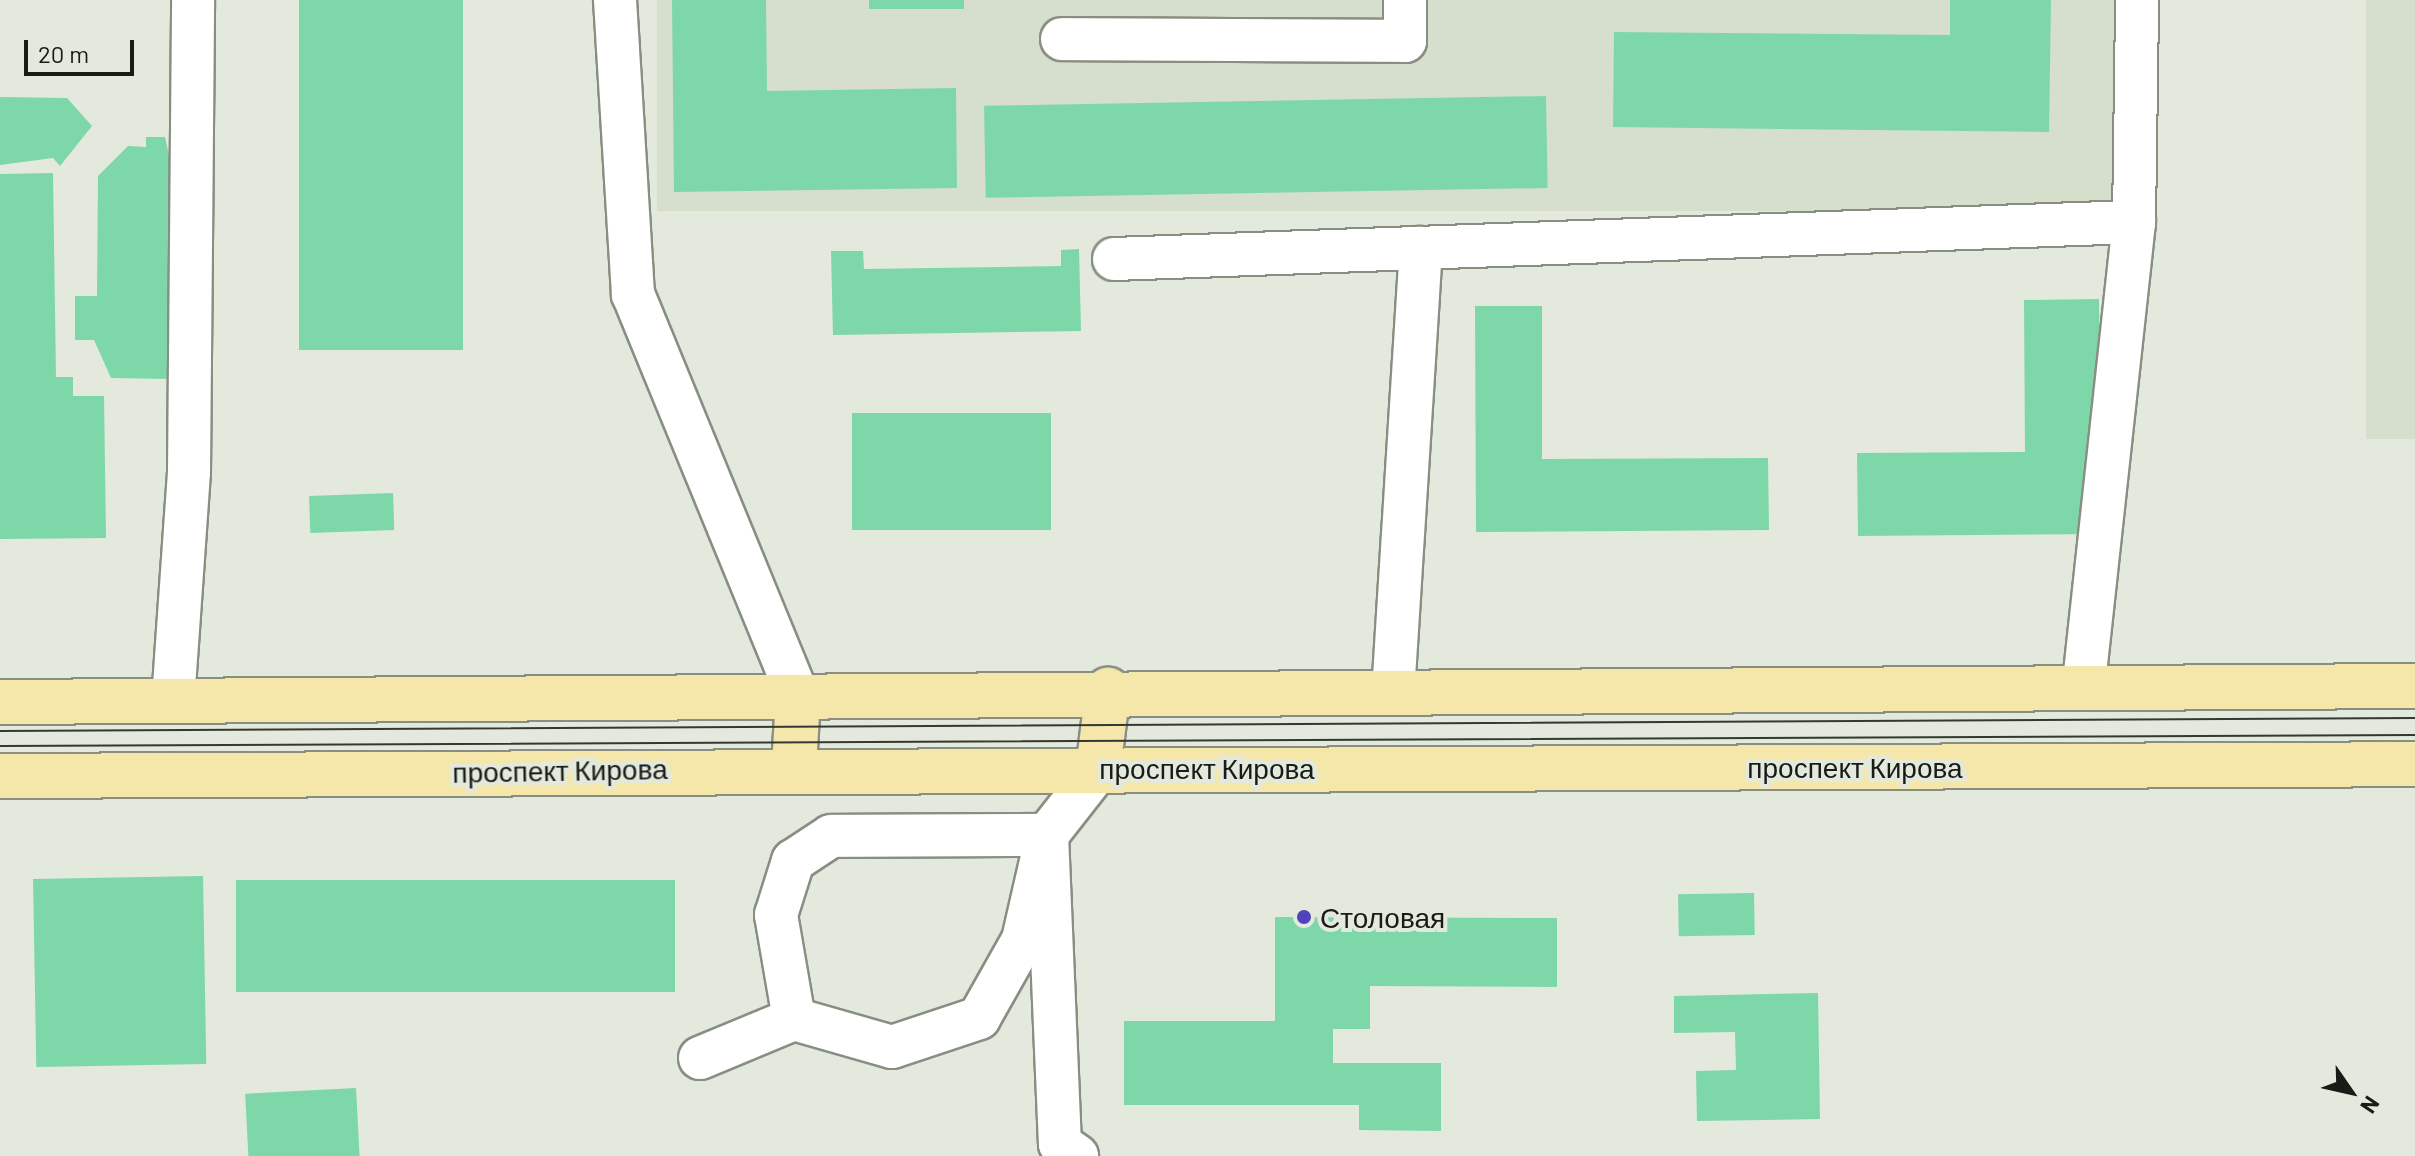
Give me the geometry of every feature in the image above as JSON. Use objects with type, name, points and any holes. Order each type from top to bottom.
[{"type":"main road","points":[[0,702],[798,697],[1108,690],[1393,693],[2415,686]]},
{"type":"main road","points":[[1098,770],[1108,690]]},
{"type":"main road","points":[[794,768],[798,697]]},
{"type":"main road","name":"проспект Кирова","points":[[0,776],[794,768],[1098,770],[2415,764]]},
{"type":"lane","points":[[173,701],[189,472],[193,0]]},
{"type":"lane","points":[[615,0],[633,294],[798,697]]},
{"type":"lane","points":[[1062,39],[1405,41],[1405,0]]},
{"type":"lane","points":[[2083,688],[2134,222],[2137,0]]},
{"type":"lane","points":[[1114,259],[2134,222]]},
{"type":"lane","points":[[1393,693],[1421,248]]},
{"type":"lane","points":[[700,1058],[794,1019],[892,1047],[979,1018],[1023,940],[1047,835],[1098,770]]},
{"type":"lane","points":[[794,1019],[776,915],[793,861],[831,836],[1047,835]]},
{"type":"lane","points":[[1047,835],[1060,1144],[1077,1156]]},
{"type":"shaded area","points":[[657,0],[2129,0],[2129,211],[657,211]]},
{"type":"shaded area","points":[[2366,0],[2415,0],[2415,439],[2366,439]]},
{"type":"building","points":[[299,0],[463,0],[463,350],[299,350]]},
{"type":"building","points":[[672,0],[766,0],[767,91],[956,88],[957,188],[674,192]]},
{"type":"building","points":[[869,0],[964,0],[964,9],[869,9]]},
{"type":"building","points":[[1950,0],[2051,0],[2049,132],[1613,127],[1614,32],[1950,35]]},
{"type":"building","points":[[1546,96],[1548,188],[986,198],[984,106]]},
{"type":"building","points":[[0,97],[67,98],[92,126],[60,166],[53,158],[0,165]]},
{"type":"building","points":[[146,137],[165,137],[172,169],[170,379],[111,378],[94,340],[75,340],[75,296],[97,296],[98,176],[128,146],[146,147]]},
{"type":"building","points":[[53,173],[56,377],[73,377],[73,396],[104,396],[106,538],[0,539],[0,174]]},
{"type":"building","points":[[1079,249],[1081,331],[833,335],[831,251],[863,251],[864,269],[1061,266],[1061,250]]},
{"type":"building","points":[[2099,299],[2101,534],[1858,536],[1857,453],[2025,452],[2024,300]]},
{"type":"building","points":[[1475,306],[1542,306],[1542,459],[1768,458],[1769,530],[1476,532]]},
{"type":"building","points":[[852,413],[1051,413],[1051,530],[852,530]]},
{"type":"building","points":[[393,493],[394,530],[310,533],[309,496]]},
{"type":"building","points":[[203,876],[206,1064],[36,1067],[33,879]]},
{"type":"building","points":[[236,880],[675,880],[675,992],[236,992]]},
{"type":"building","points":[[1754,893],[1755,935],[1679,936],[1678,894]]},
{"type":"building","points":[[1275,917],[1557,918],[1557,987],[1370,986],[1370,1029],[1333,1029],[1333,1063],[1441,1063],[1441,1131],[1359,1130],[1359,1105],[1124,1105],[1124,1021],[1275,1021]]},
{"type":"building","points":[[1818,993],[1820,1119],[1697,1121],[1696,1071],[1736,1070],[1735,1032],[1674,1033],[1674,996]]},
{"type":"building","points":[[356,1088],[360,1156],[248,1156],[245,1094]]},
{"type":"tram line","points":[[0,731],[2415,718]]},
{"type":"tram line","points":[[0,746],[2415,735]]},
{"type":"place","name":"Столовая","points":[[1304,917]]}]
